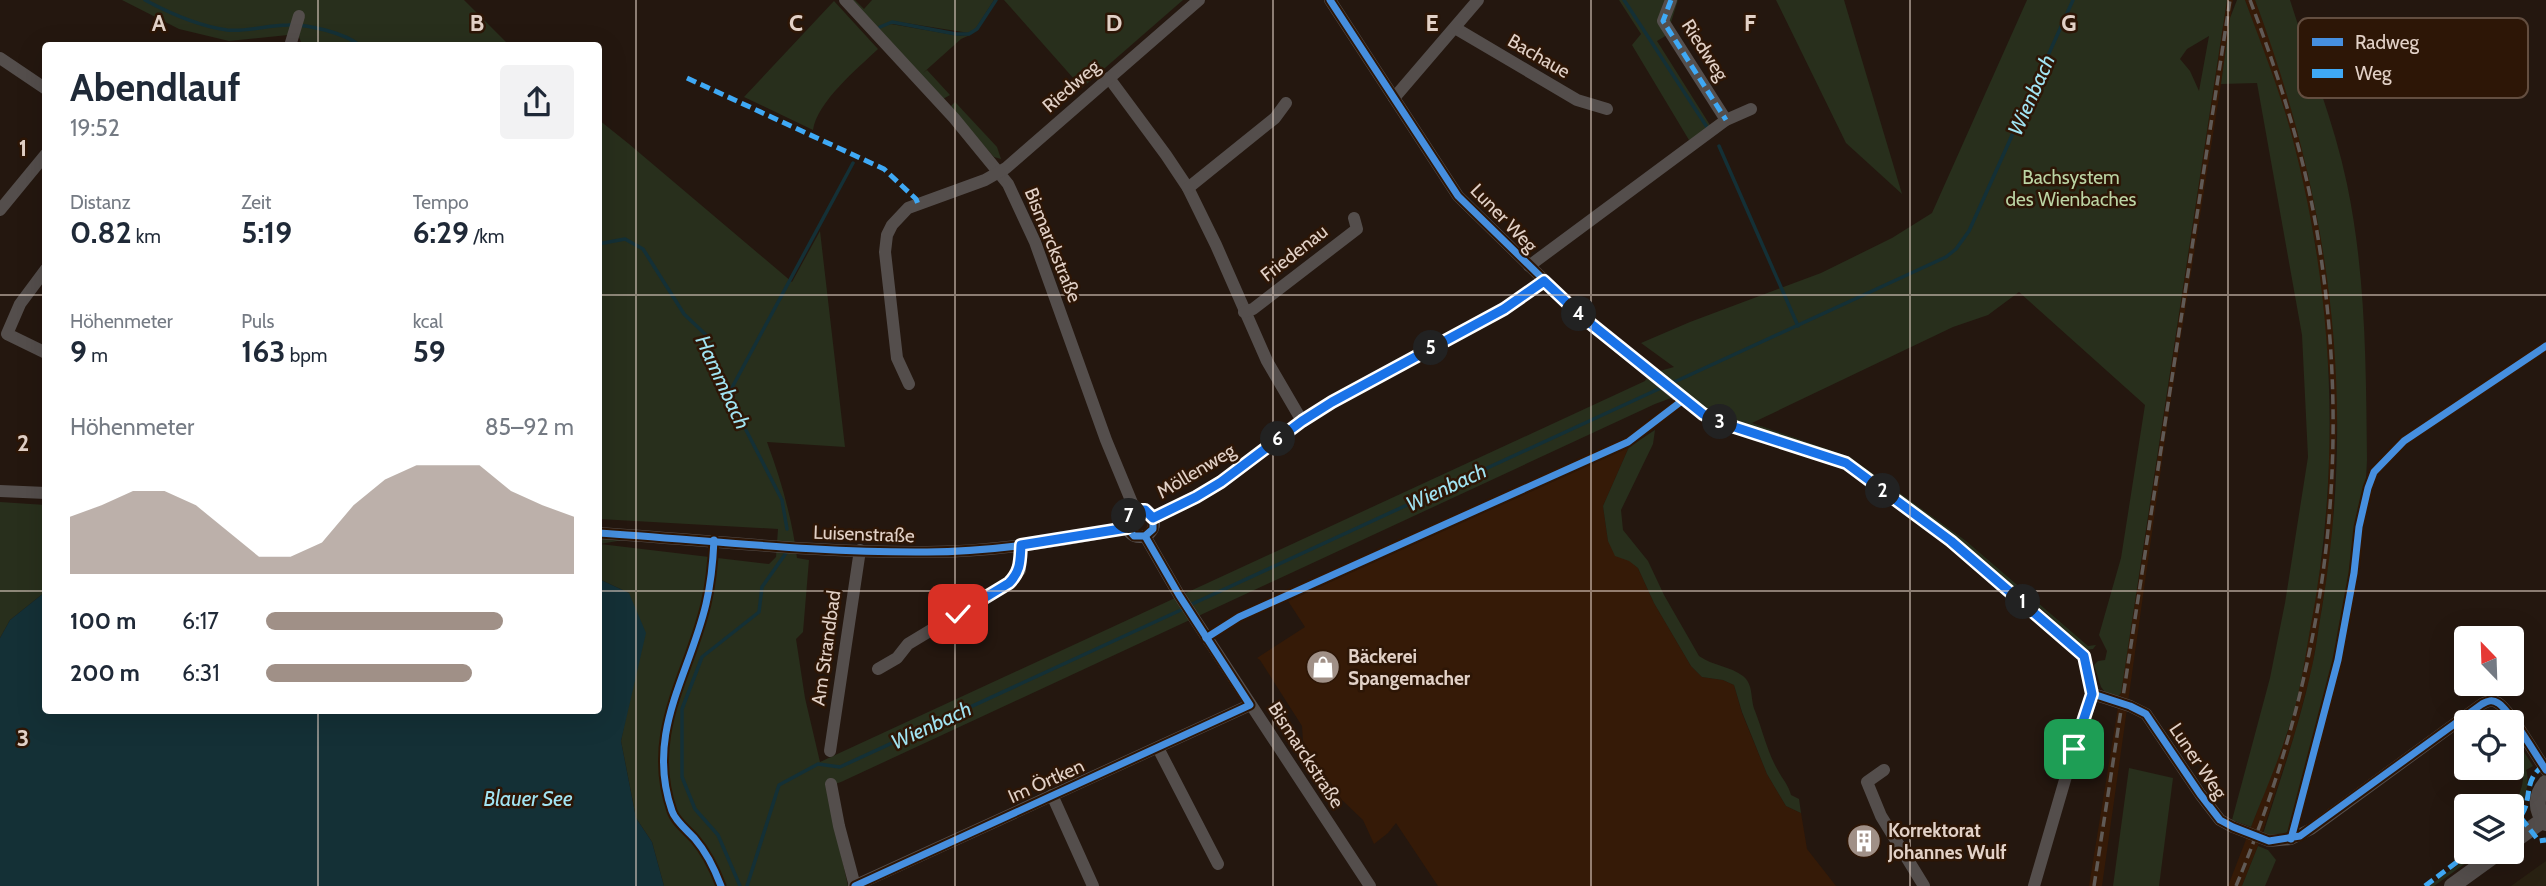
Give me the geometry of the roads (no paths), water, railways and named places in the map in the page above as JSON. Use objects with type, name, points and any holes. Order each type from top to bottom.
[{"type":"street","name":"Bismarckstraße","points":[[845,0],[954,118],[999,172],[1021,209],[1106,440],[1135,510]]},
{"type":"street","name":"Riedweg","points":[[909,384],[897,358],[885,252],[887,235],[899,216],[908,208],[985,180],[1014,162],[1199,0]]},
{"type":"street","name":"Luner Weg","points":[[1330,0],[1458,196],[1580,315],[1677,394],[1716,421],[1846,463],[1960,548],[2084,656],[2092,694],[2146,714],[2220,820],[2269,841],[2291,839],[2311,829],[2491,700],[2506,710],[2546,770]]},
{"type":"street","points":[[1394,98],[1478,0]]},
{"type":"street","name":"Riedweg","points":[[1671,0],[1663,21],[1726,120]]},
{"type":"street","points":[[291,42],[299,16]]},
{"type":"street","name":"Bachaue","points":[[1455,28],[1577,100],[1607,109]]},
{"type":"street","points":[[0,58],[42,86]]},
{"type":"street","name":"Friedenau","points":[[1109,78],[1188,188],[1275,376],[1302,421]]},
{"type":"street","points":[[1188,188],[1275,118],[1286,103]]},
{"type":"street","name":"Luner Weg","points":[[1529,266],[1726,120],[1751,109]]},
{"type":"street","points":[[0,210],[42,159]]},
{"type":"street","name":"Friedenau","points":[[1244,312],[1253,309],[1357,229],[1354,218]]},
{"type":"street","points":[[42,275],[20,304],[7,334],[42,352]]},
{"type":"street","name":"Möllenweg","points":[[1153,518],[1221,482],[1302,421],[1332,402],[1504,309],[1544,281]]},
{"type":"street","points":[[0,491],[42,493]]},
{"type":"street","points":[[1135,510],[1145,510],[1153,518],[1153,529],[1145,536],[1134,536],[1127,528],[1127,517],[1135,510]]},
{"type":"street","name":"Luisenstraße","points":[[602,533],[802,547],[930,552],[1021,545],[1127,528]]},
{"type":"street","name":"Bismarckstraße","points":[[1145,536],[1194,619],[1370,886]]},
{"type":"street","points":[[877,669],[897,658],[908,644],[1009,583],[1020,570],[1021,545]]},
{"type":"street","name":"Am Strandbad","points":[[830,751],[860,550]]},
{"type":"street","points":[[2034,886],[2092,694]]},
{"type":"street","name":"Im Örtken","points":[[855,886],[1250,705]]},
{"type":"street","points":[[1158,748],[1218,864]]},
{"type":"street","points":[[1884,770],[1867,782],[1881,816],[1924,886]]},
{"type":"street","points":[[2524,835],[2545,821],[2537,803],[2539,793],[2546,783]]},
{"type":"street","points":[[831,784],[855,886]]},
{"type":"street","points":[[1052,795],[1093,886]]},
{"type":"street","points":[[2452,886],[2482,864]]},
{"type":"water","name":"Blauer See","points":[[602,580],[629,593],[646,633],[621,741],[636,818],[652,842],[664,886],[0,886],[0,638],[10,620],[42,594],[42,714],[602,714]]},
{"type":"waterway","name":"Hammbach","points":[[145,0],[185,19],[216,28],[235,30],[296,25],[326,30],[355,42]]},
{"type":"waterway","points":[[880,27],[892,22],[969,34],[977,29],[996,0]]},
{"type":"waterway","points":[[1624,0],[1707,127]]},
{"type":"waterway","name":"Wienbach","points":[[1670,384],[1946,257],[1956,249],[1969,231],[2073,0]]},
{"type":"waterway","points":[[1719,146],[1798,326]]},
{"type":"waterway","points":[[728,395],[853,163]]},
{"type":"waterway","name":"Hammbach","points":[[602,243],[625,239],[643,249],[684,314],[706,335],[728,395],[782,500],[787,529]]},
{"type":"waterway","name":"Wienbach","points":[[1190,605],[1663,387]]},
{"type":"waterway","name":"Hammbach","points":[[740,886],[718,835],[695,809],[682,777],[682,709],[702,657],[759,612],[762,587],[786,553]]},
{"type":"waterway","name":"Wienbach","points":[[747,886],[779,785],[818,764],[840,767],[1183,609]]},
{"type":"railway","points":[[2094,886],[2230,0]]},
{"type":"railway","points":[[2236,886],[2266,808],[2291,729],[2310,651],[2323,571],[2331,491],[2333,410],[2329,327],[2314,213],[2291,120],[2250,0]]},
{"type":"place","name":"Bäckerei Spangemacher","points":[[1323,667]]},
{"type":"place","name":"Korrektorat Johannes Wulf","points":[[1864,841]]},
{"type":"park label","name":"Bachsystem des Wienbaches","points":[[2071,188]]}]
